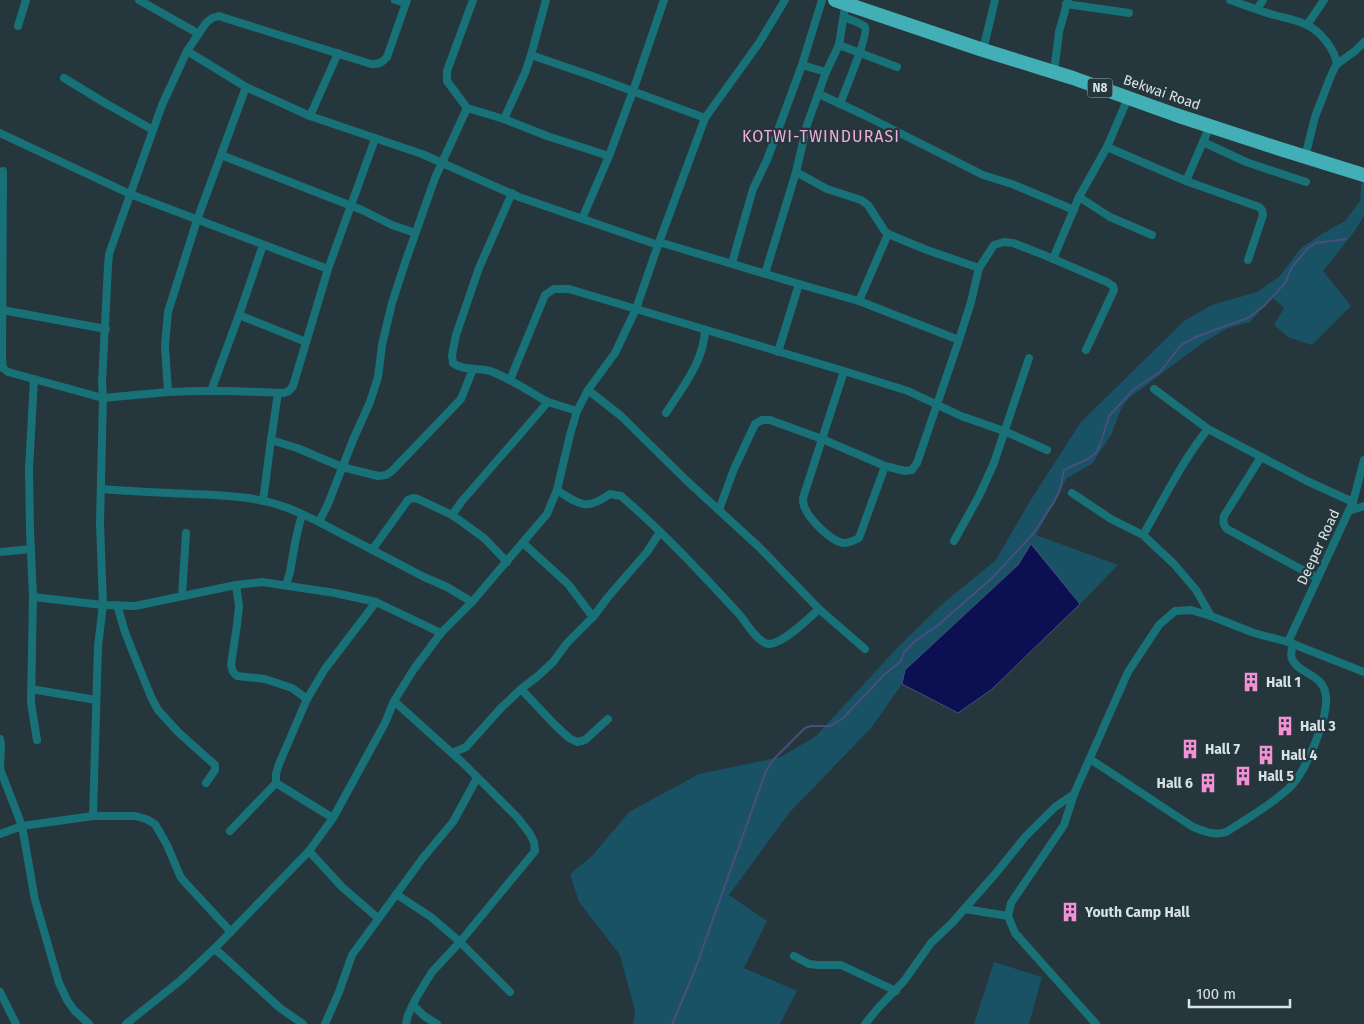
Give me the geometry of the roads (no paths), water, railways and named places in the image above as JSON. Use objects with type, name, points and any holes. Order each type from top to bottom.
[{"type":"highway","name":"Bekwai Road","points":[[843,5],[1054,72],[1210,126],[1364,175]]},
{"type":"street","points":[[18,26],[26,0]]},
{"type":"street","points":[[140,0],[199,34]]},
{"type":"street","points":[[93,816],[98,646],[103,605],[100,523],[102,383],[109,254],[162,105],[187,51],[206,23],[212,18],[219,16],[370,64],[377,64],[382,63],[387,57],[406,1],[395,0]]},
{"type":"street","points":[[473,0],[447,71],[447,81],[467,108],[609,156]]},
{"type":"street","points":[[504,119],[524,73],[546,0]]},
{"type":"street","points":[[582,219],[609,156],[664,0]]},
{"type":"street","points":[[126,1024],[181,980],[214,949],[309,851],[333,818],[385,723],[394,701],[414,669],[441,634],[472,602],[547,514],[557,490],[577,411],[588,390],[615,353],[636,309],[658,243],[705,118],[759,43],[785,0]]},
{"type":"street","points":[[732,263],[753,189],[767,160],[802,65],[822,0]]},
{"type":"street","points":[[983,50],[995,0]]},
{"type":"street","points":[[1230,0],[1307,24],[1322,37],[1335,55],[1337,64]]},
{"type":"street","points":[[1257,9],[1262,0]]},
{"type":"street","points":[[1307,24],[1324,0]]},
{"type":"street","points":[[1054,72],[1067,2],[1129,14]]},
{"type":"street","points":[[765,274],[796,172],[806,125],[826,72],[839,45],[843,5]]},
{"type":"street","points":[[840,104],[860,53],[866,28],[843,5]]},
{"type":"street","points":[[1304,157],[1316,117],[1337,64],[1364,42]]},
{"type":"street","points":[[839,45],[897,67]]},
{"type":"street","points":[[187,51],[246,87],[310,116],[422,154],[512,194],[658,243],[859,301],[959,340]]},
{"type":"street","points":[[310,116],[338,54]]},
{"type":"street","points":[[530,55],[705,118]]},
{"type":"street","points":[[802,65],[826,72]]},
{"type":"street","points":[[64,78],[153,130]]},
{"type":"street","points":[[168,392],[165,346],[168,312],[197,220],[246,87]]},
{"type":"street","points":[[819,94],[983,175],[1012,184],[1074,210]]},
{"type":"street","points":[[1053,259],[1079,197],[1107,147],[1128,98]]},
{"type":"street","points":[[319,522],[374,390],[392,303],[415,233],[442,162],[467,108]]},
{"type":"street","points":[[1186,181],[1210,126]]},
{"type":"street","points":[[0,133],[130,194],[328,269]]},
{"type":"street","points":[[3,171],[1,232],[2,369],[103,398],[168,392],[231,391],[284,393],[293,386],[328,269],[375,139]]},
{"type":"street","points":[[1203,142],[1246,162],[1306,182]]},
{"type":"street","points":[[1107,147],[1186,181],[1259,207],[1263,215],[1248,260]]},
{"type":"street","points":[[221,154],[415,233]]},
{"type":"street","points":[[796,172],[827,189],[861,200],[868,205],[888,234],[979,268]]},
{"type":"street","points":[[512,194],[480,268],[456,335],[452,363],[456,366],[497,373],[548,402],[577,411]]},
{"type":"street","points":[[1079,197],[1110,217],[1152,236]]},
{"type":"street","points":[[859,301],[888,234]]},
{"type":"street","points":[[719,510],[734,469],[755,424],[762,420],[770,420],[822,439],[885,466],[905,471],[912,470],[917,463],[959,340],[979,268],[994,245],[1004,242],[1013,243],[1113,286],[1114,290],[1086,350]]},
{"type":"street","points":[[211,391],[263,244]]},
{"type":"street","points":[[778,352],[799,284]]},
{"type":"street","points":[[510,380],[545,295],[554,289],[568,289],[908,391],[961,416],[1004,431],[1047,450]]},
{"type":"street","points":[[1,310],[106,329]]},
{"type":"street","points":[[239,315],[306,342]]},
{"type":"street","points":[[666,413],[696,365],[705,341],[705,330]]},
{"type":"street","points":[[954,541],[979,496],[994,463],[1029,358]]},
{"type":"street","points":[[271,440],[342,467],[378,476],[386,475],[461,399],[473,369]]},
{"type":"street","points":[[844,371],[803,498],[804,506],[822,530],[835,540],[845,543],[853,541],[859,538],[885,466]]},
{"type":"street","points":[[34,379],[30,469],[33,597],[31,703],[37,740]]},
{"type":"street","points":[[1154,389],[1208,429],[1307,481],[1353,502]]},
{"type":"street","points":[[588,390],[621,416],[759,547],[819,609],[865,649]]},
{"type":"street","points":[[263,501],[278,393]]},
{"type":"street","points":[[452,514],[462,500],[548,402]]},
{"type":"street","points":[[1143,535],[1181,468],[1197,442],[1208,429]]},
{"type":"street","points":[[1261,457],[1224,516],[1224,526],[1317,578]]},
{"type":"street","name":"Deeper Road","points":[[1290,643],[1317,578],[1353,502],[1364,460]]},
{"type":"street","points":[[101,489],[202,494],[263,501],[293,510],[447,587],[472,602]]},
{"type":"street","points":[[557,490],[573,500],[589,505],[598,502],[610,494],[621,496],[695,566],[759,639],[767,644],[772,644],[794,631],[819,609]]},
{"type":"street","points":[[1072,493],[1111,519],[1143,535],[1174,564],[1196,590],[1211,616]]},
{"type":"street","points":[[372,550],[408,500],[418,498],[452,514],[484,538],[507,562]]},
{"type":"street","points":[[1349,510],[1364,506]]},
{"type":"street","points":[[286,585],[302,514]]},
{"type":"street","points":[[452,753],[466,747],[500,708],[553,662],[567,643],[593,617],[660,532]]},
{"type":"street","points":[[182,596],[186,533]]},
{"type":"street","points":[[523,543],[568,584],[593,617]]},
{"type":"street","points":[[0,552],[31,548]]},
{"type":"street","points":[[33,597],[103,605],[135,606],[236,585],[262,582],[335,593],[376,602],[441,634]]},
{"type":"street","points":[[236,585],[239,606],[238,625],[231,665],[233,672],[237,676],[265,679],[292,688],[307,699]]},
{"type":"street","points":[[230,831],[276,783],[279,764],[307,699],[325,669],[376,602]]},
{"type":"street","points":[[117,605],[125,632],[158,710],[179,732],[215,764],[216,768],[206,783]]},
{"type":"street","points":[[1096,1024],[1015,933],[1008,916],[1011,903],[1064,825],[1074,794],[1128,672],[1159,625],[1175,611],[1191,610],[1254,633],[1290,643],[1364,672]]},
{"type":"street","points":[[1090,759],[1193,827],[1208,833],[1225,832],[1262,810],[1292,785],[1313,750],[1325,711],[1326,696],[1320,681],[1292,660],[1290,643]]},
{"type":"street","points":[[31,689],[96,700]]},
{"type":"street","points":[[521,689],[555,725],[569,738],[577,742],[585,740],[608,719]]},
{"type":"street","points":[[394,701],[464,764],[517,817],[530,834],[535,850],[460,942],[432,972],[413,1005],[406,1024]]},
{"type":"street","points":[[0,739],[0,769],[22,826],[35,900],[59,983],[74,1010],[89,1024]]},
{"type":"street","points":[[464,764],[466,747]]},
{"type":"street","points":[[325,1024],[352,955],[422,859],[453,822],[478,778]]},
{"type":"street","points":[[276,783],[333,818]]},
{"type":"street","points":[[865,1024],[896,991],[931,943],[965,909],[1026,836],[1055,807],[1074,794]]},
{"type":"street","points":[[0,834],[22,826],[93,816],[134,816],[146,819],[155,824],[167,845],[181,878],[231,932]]},
{"type":"street","points":[[309,851],[342,886],[378,918]]},
{"type":"street","points":[[396,894],[431,917],[460,942],[510,992]]},
{"type":"street","points":[[965,909],[1008,916]]},
{"type":"street","points":[[214,949],[280,1008],[303,1024]]},
{"type":"street","points":[[794,956],[809,964],[841,965],[896,991]]},
{"type":"street","points":[[0,992],[16,1024]]},
{"type":"street","points":[[413,1005],[424,1016],[437,1024]]},
{"type":"waterway","points":[[672,1024],[693,975],[766,771],[772,761],[805,728],[811,726],[830,726],[843,718],[884,675],[901,661],[904,652],[915,641],[937,626],[992,578],[1033,534],[1060,490],[1064,470],[1088,459],[1096,453],[1109,416],[1134,389],[1160,372],[1181,345],[1198,336],[1248,318],[1264,306],[1285,283],[1292,267],[1308,248],[1316,243],[1346,239]]},
{"type":"place","name":"Hall 1","points":[[1251,682]]},
{"type":"place","name":"Hall 3","points":[[1285,726]]},
{"type":"place","name":"Hall 7","points":[[1190,749]]},
{"type":"place","name":"Hall 4","points":[[1266,755]]},
{"type":"place","name":"Hall 5","points":[[1243,776]]},
{"type":"place","name":"Hall 6","points":[[1208,783]]},
{"type":"place","name":"Youth Camp Hall","points":[[1070,912]]},
{"type":"district","name":"KOTWI-TWINDURASI","points":[[821,136]]}]
